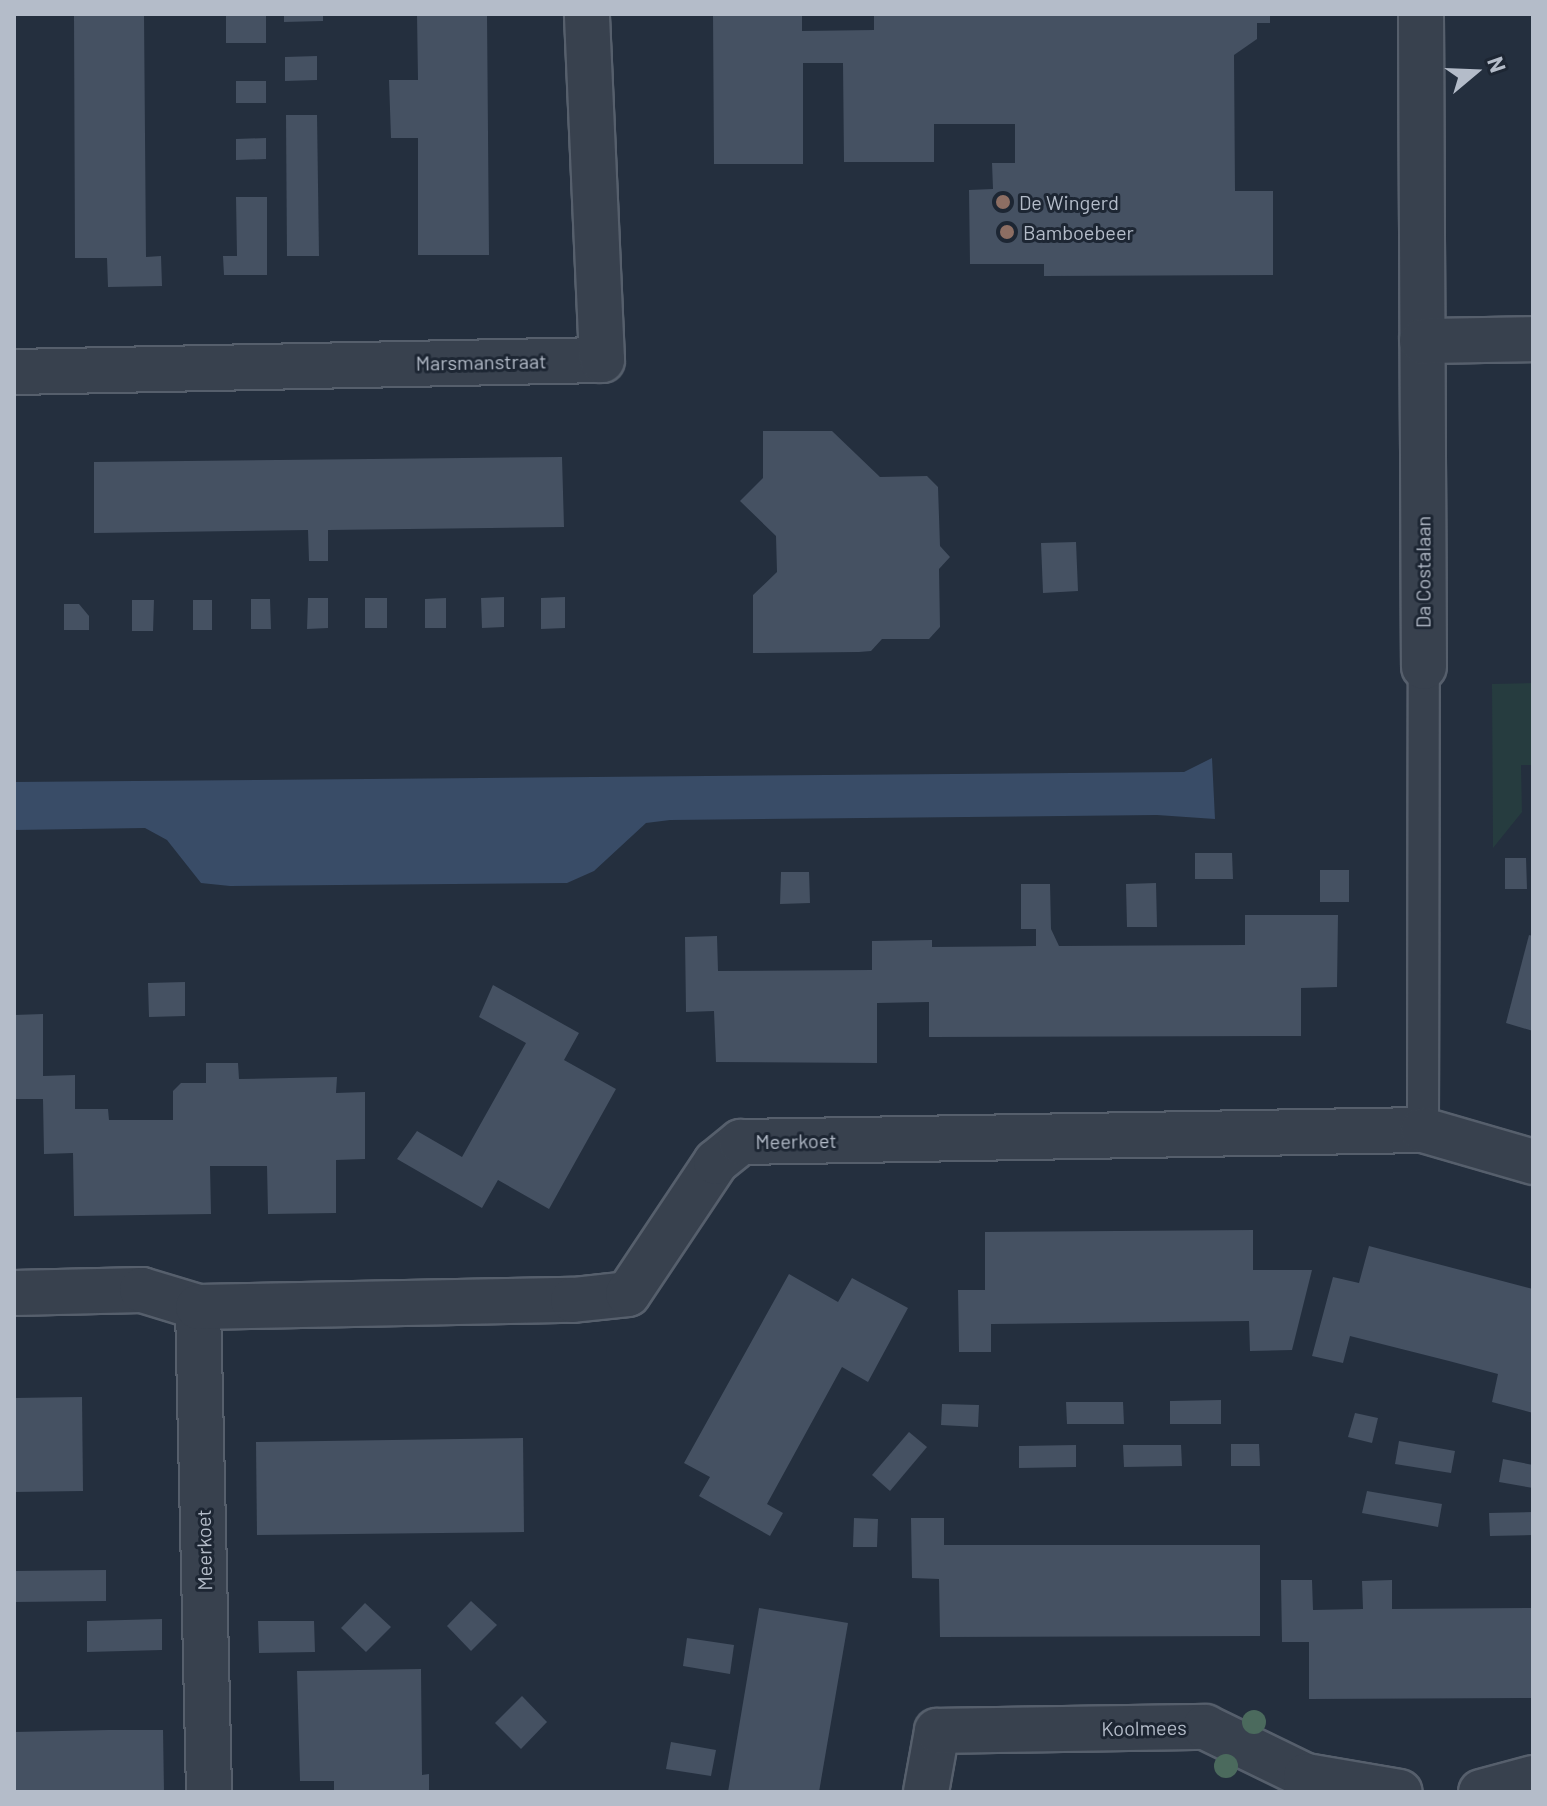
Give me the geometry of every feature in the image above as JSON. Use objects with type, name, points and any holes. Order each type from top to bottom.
[{"type":"street","name":"Marsmanstraat","points":[[14,372],[602,360],[587,14]]},
{"type":"street","name":"Da Costalaan","points":[[1421,14],[1424,667]]},
{"type":"street","points":[[1422,341],[1533,339]]},
{"type":"street","points":[[1423,1130],[1533,1162]]},
{"type":"street","name":"Meerkoet","points":[[14,1293],[142,1290],[198,1307],[573,1300],[628,1294],[716,1162],[741,1142],[1423,1130]]},
{"type":"street","name":"Meerkoet","points":[[198,1307],[209,1792]]},
{"type":"street","name":"Koolmees","points":[[926,1792],[937,1731],[1205,1727],[1306,1776],[1400,1792]]},
{"type":"street","points":[[1481,1792],[1533,1778]]},
{"type":"lane","name":"Da Costalaan","points":[[1423,1130],[1424,667]]},
{"type":"green space","points":[[1533,683],[1533,765],[1521,765],[1522,812],[1493,848],[1492,684]]},
{"type":"water","points":[[1212,758],[1215,819],[1157,815],[670,820],[646,823],[594,871],[567,883],[230,886],[201,883],[167,840],[145,828],[14,830],[14,782],[1184,772]]},
{"type":"building","points":[[74,14],[144,14],[146,257],[161,256],[162,286],[108,287],[107,258],[75,258]]},
{"type":"building","points":[[226,14],[266,14],[266,43],[226,43]]},
{"type":"building","points":[[284,14],[323,14],[323,21],[284,22]]},
{"type":"building","points":[[417,14],[487,14],[489,255],[418,255],[418,138],[391,138],[389,80],[418,80]]},
{"type":"building","points":[[713,14],[802,14],[802,31],[874,30],[874,14],[1270,14],[1270,23],[1257,23],[1257,39],[1234,55],[1235,191],[1273,191],[1273,275],[1044,276],[1044,264],[970,264],[969,190],[993,189],[992,163],[1015,163],[1015,124],[934,124],[934,162],[844,162],[843,63],[803,63],[803,164],[714,164]]},
{"type":"building","points":[[317,56],[317,80],[285,81],[285,57]]},
{"type":"building","points":[[236,81],[266,81],[266,103],[236,103]]},
{"type":"building","points":[[286,115],[317,115],[319,256],[287,256]]},
{"type":"building","points":[[266,138],[266,159],[236,160],[236,139]]},
{"type":"building","points":[[236,197],[267,197],[267,275],[224,275],[223,256],[237,256]]},
{"type":"building","points":[[763,431],[832,431],[880,477],[927,476],[938,487],[940,546],[950,557],[939,569],[940,627],[929,639],[882,639],[871,651],[859,652],[753,653],[753,595],[777,572],[776,536],[740,501],[763,478]]},
{"type":"building","points":[[562,457],[564,527],[328,530],[328,561],[309,561],[308,530],[94,533],[94,462]]},
{"type":"building","points":[[1076,542],[1078,591],[1043,593],[1041,543]]},
{"type":"building","points":[[504,597],[504,627],[482,628],[481,598]]},
{"type":"building","points":[[565,597],[565,628],[541,629],[541,598]]},
{"type":"building","points":[[308,598],[328,598],[328,628],[307,629]]},
{"type":"building","points":[[365,598],[387,598],[387,628],[365,628]]},
{"type":"building","points":[[446,598],[446,628],[425,628],[425,599]]},
{"type":"building","points":[[251,599],[270,599],[271,629],[251,629]]},
{"type":"building","points":[[132,600],[154,600],[153,631],[132,631]]},
{"type":"building","points":[[193,600],[212,600],[212,630],[193,630]]},
{"type":"building","points":[[64,604],[79,604],[89,616],[89,630],[64,630]]},
{"type":"building","points":[[1195,853],[1232,853],[1233,879],[1195,879]]},
{"type":"building","points":[[1505,858],[1526,858],[1527,889],[1505,889]]},
{"type":"building","points":[[1320,870],[1349,870],[1349,902],[1320,902]]},
{"type":"building","points":[[781,872],[809,872],[810,903],[780,904]]},
{"type":"building","points":[[1156,883],[1157,927],[1127,927],[1126,884]]},
{"type":"building","points":[[1021,884],[1050,884],[1051,929],[1059,946],[1245,945],[1245,915],[1338,915],[1337,987],[1301,988],[1301,1036],[929,1037],[929,1002],[877,1003],[877,1063],[716,1062],[714,1011],[686,1012],[685,937],[717,936],[718,971],[872,970],[872,941],[932,940],[932,947],[1036,946],[1036,929],[1021,929]]},
{"type":"building","points":[[1529,935],[1533,936],[1533,1031],[1506,1023]]},
{"type":"building","points":[[185,982],[185,1016],[149,1017],[148,983]]},
{"type":"building","points":[[493,985],[579,1033],[564,1060],[616,1089],[549,1209],[498,1180],[482,1208],[397,1159],[417,1131],[462,1157],[526,1043],[479,1017]]},
{"type":"building","points":[[43,1014],[43,1076],[75,1075],[75,1109],[108,1109],[109,1120],[173,1120],[173,1091],[181,1083],[206,1083],[206,1063],[238,1063],[239,1079],[337,1077],[336,1093],[365,1092],[365,1159],[336,1160],[336,1213],[268,1214],[267,1166],[210,1166],[211,1214],[74,1216],[73,1153],[44,1154],[43,1099],[14,1099],[14,1015]]},
{"type":"building","points":[[1253,1230],[1253,1270],[1312,1270],[1292,1350],[1250,1351],[1249,1321],[991,1324],[991,1352],[959,1352],[958,1290],[985,1290],[985,1232]]},
{"type":"building","points":[[1369,1246],[1533,1289],[1533,1413],[1492,1402],[1498,1374],[1449,1361],[1350,1336],[1343,1363],[1312,1356],[1333,1277],[1359,1283]]},
{"type":"building","points":[[789,1274],[838,1302],[852,1278],[908,1308],[868,1382],[842,1367],[767,1504],[783,1513],[770,1536],[699,1496],[710,1477],[684,1463]]},
{"type":"building","points":[[82,1397],[83,1491],[14,1492],[14,1398]]},
{"type":"building","points":[[1221,1400],[1221,1424],[1170,1424],[1170,1401]]},
{"type":"building","points":[[1066,1402],[1123,1402],[1124,1424],[1067,1424]]},
{"type":"building","points":[[942,1404],[979,1405],[978,1427],[941,1425]]},
{"type":"building","points":[[1355,1413],[1378,1418],[1372,1443],[1348,1437]]},
{"type":"building","points":[[909,1432],[927,1447],[890,1491],[872,1475]]},
{"type":"building","points":[[523,1438],[524,1532],[257,1535],[256,1442]]},
{"type":"building","points":[[1399,1441],[1455,1451],[1451,1473],[1395,1464]]},
{"type":"building","points":[[1231,1444],[1259,1444],[1260,1466],[1231,1466]]},
{"type":"building","points":[[1076,1445],[1076,1467],[1019,1468],[1019,1446]]},
{"type":"building","points":[[1123,1445],[1181,1445],[1182,1466],[1124,1467]]},
{"type":"building","points":[[1503,1459],[1533,1465],[1533,1488],[1499,1482]]},
{"type":"building","points":[[1367,1491],[1442,1504],[1438,1527],[1362,1513]]},
{"type":"building","points":[[1533,1512],[1533,1535],[1490,1536],[1489,1513]]},
{"type":"building","points":[[854,1518],[878,1519],[877,1547],[853,1547]]},
{"type":"building","points":[[911,1518],[944,1518],[944,1545],[1260,1545],[1260,1636],[940,1637],[939,1579],[912,1578]]},
{"type":"building","points":[[106,1570],[106,1601],[14,1602],[14,1571]]},
{"type":"building","points":[[1281,1580],[1312,1580],[1313,1610],[1363,1609],[1362,1581],[1392,1580],[1392,1609],[1533,1608],[1533,1698],[1309,1699],[1309,1642],[1282,1642]]},
{"type":"building","points":[[471,1601],[497,1625],[471,1651],[447,1626]]},
{"type":"building","points":[[365,1603],[391,1627],[366,1652],[341,1628]]},
{"type":"building","points":[[759,1608],[848,1623],[819,1792],[728,1792]]},
{"type":"building","points":[[162,1619],[162,1650],[87,1652],[87,1621]]},
{"type":"building","points":[[258,1621],[314,1621],[315,1652],[259,1653]]},
{"type":"building","points":[[687,1638],[734,1645],[730,1674],[683,1666]]},
{"type":"building","points":[[421,1669],[422,1775],[429,1774],[429,1792],[334,1792],[334,1781],[300,1781],[297,1671]]},
{"type":"building","points":[[522,1696],[547,1722],[521,1749],[495,1723]]},
{"type":"building","points":[[163,1730],[164,1792],[14,1792],[14,1732]]},
{"type":"building","points":[[671,1742],[716,1750],[711,1776],[666,1769]]},
{"type":"place","name":"De Wingerd","points":[[1003,202]]},
{"type":"place","name":"Bamboebeer","points":[[1007,232]]}]
